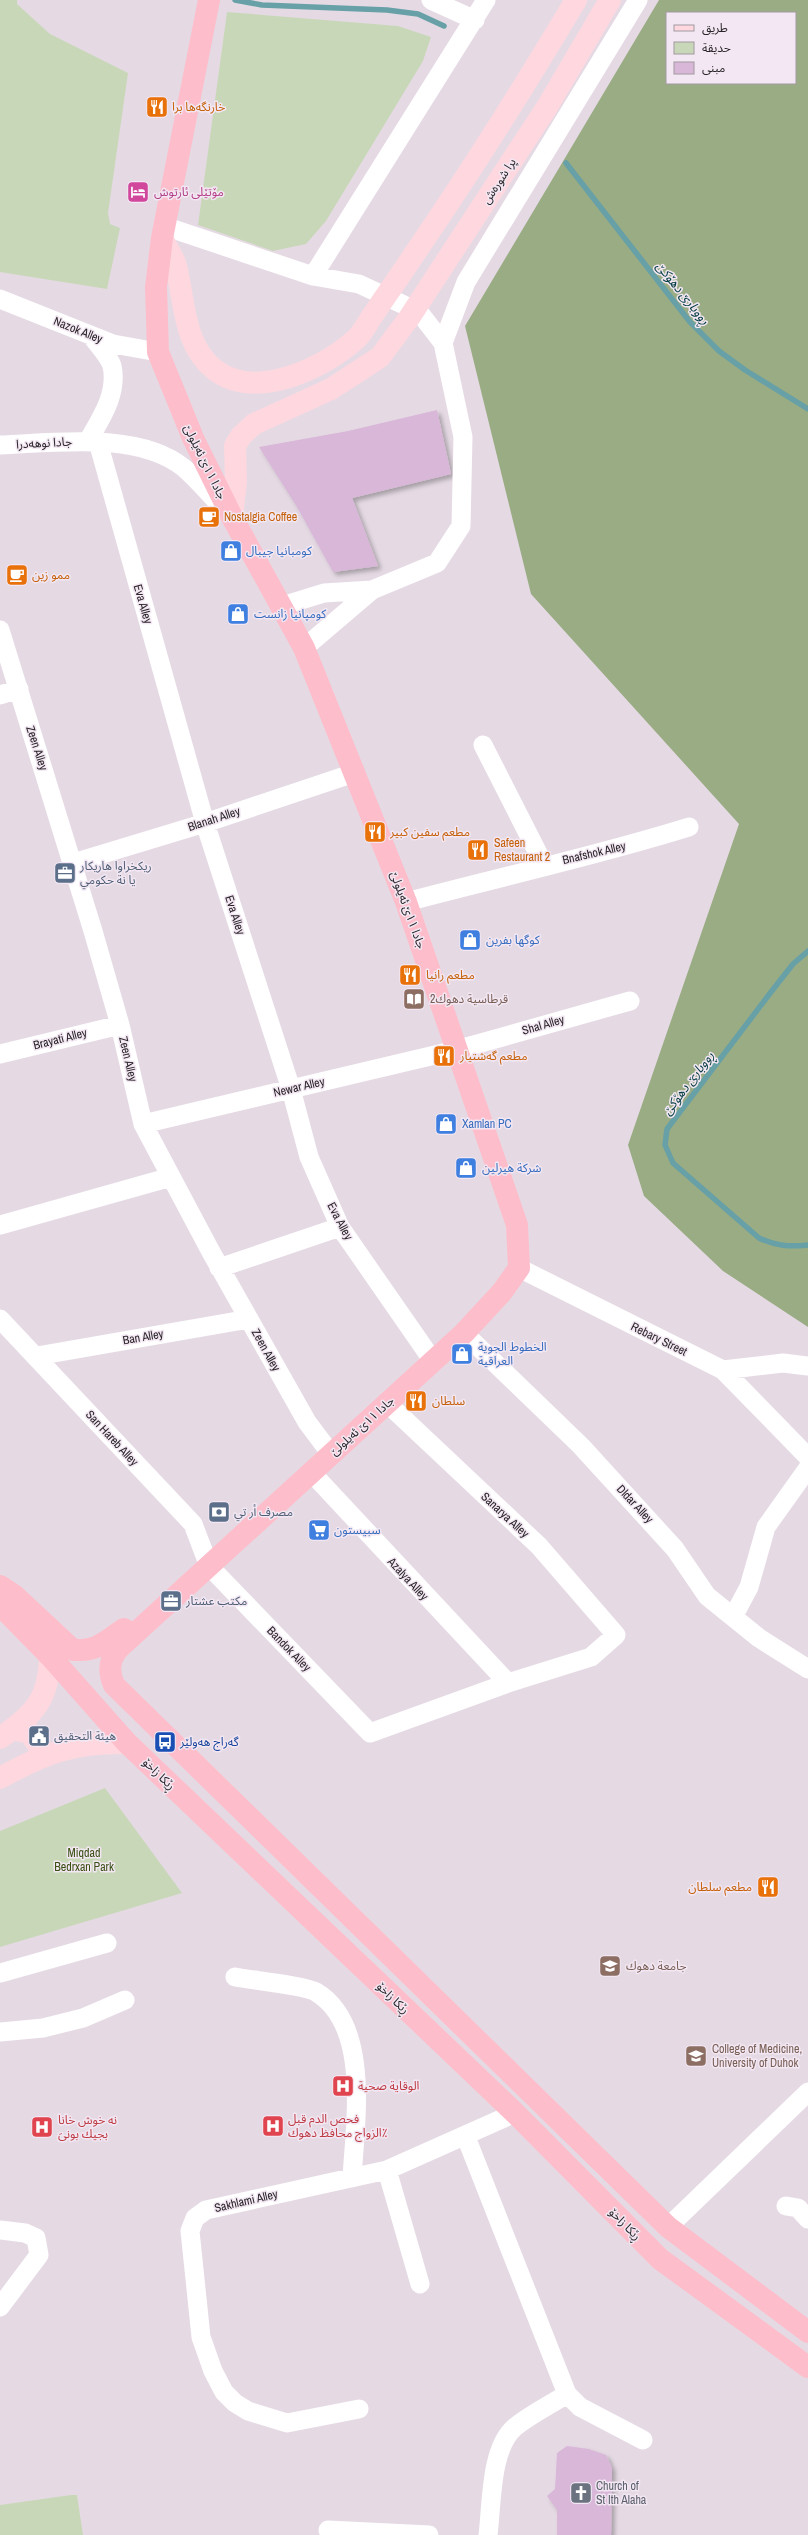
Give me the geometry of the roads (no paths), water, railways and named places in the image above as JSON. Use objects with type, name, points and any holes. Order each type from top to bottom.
[{"type":"highway","name":"جادا ١١ێ ئه‌یلولێ","points":[[209,0],[163,232],[156,287],[158,352],[193,438],[232,517],[304,648],[406,902],[517,1225],[519,1268],[502,1292],[464,1333],[113,1655],[109,1670],[114,1685],[668,2227]]},
{"type":"highway","points":[[0,1586],[15,1596],[73,1650],[92,1649],[105,1644],[125,1628],[164,1607]]},
{"type":"highway","name":"ڕێکا زاخۆ","points":[[0,1605],[50,1656],[127,1743],[514,2113],[660,2259],[808,2367]]},
{"type":"highway","points":[[668,2227],[808,2332]]},
{"type":"main road","points":[[163,232],[176,264],[185,318],[193,341],[203,357],[215,370],[228,377],[267,382],[289,377],[314,368],[357,337],[466,179],[576,0]]},
{"type":"main road","name":"پرا شورەش","points":[[232,517],[236,481],[235,446],[246,431],[254,424],[331,389],[380,357],[409,318],[547,107],[610,0]]},
{"type":"main road","points":[[6,1733],[36,1707],[46,1692],[50,1656]]},
{"type":"main road","points":[[6,1733],[30,1733],[40,1748],[39,1757]]},
{"type":"main road","points":[[0,1778],[39,1757],[77,1745],[100,1742],[127,1743]]},
{"type":"street","points":[[431,0],[475,20]]},
{"type":"street","points":[[313,276],[475,20],[486,0]]},
{"type":"street","points":[[443,343],[466,282],[638,0]]},
{"type":"street","points":[[163,232],[313,276],[359,284],[419,312],[443,343],[464,437],[462,526],[437,563],[372,590],[304,648]]},
{"type":"street","name":"Nazok Alley","points":[[0,299],[113,344],[158,352]]},
{"type":"street","points":[[91,335],[112,365],[113,385],[108,405],[93,441]]},
{"type":"street","name":"جادا نوهەدرا","points":[[0,445],[93,441],[136,446],[183,467],[232,517]]},
{"type":"street","name":"Eva Alley","points":[[93,441],[205,823],[291,1089],[309,1157],[340,1227],[433,1361]]},
{"type":"street","points":[[282,606],[324,593],[372,590]]},
{"type":"street","name":"Zeen Alley","points":[[0,630],[73,863],[120,1025],[143,1124],[219,1268],[307,1422],[331,1454]]},
{"type":"street","points":[[0,695],[18,689]]},
{"type":"street","points":[[483,744],[544,865]]},
{"type":"street","name":"Blanah Alley","points":[[73,863],[205,823],[354,773]]},
{"type":"street","name":"Bnafshok Alley","points":[[406,902],[544,865],[626,846],[689,827]]},
{"type":"street","name":"Shal Alley","points":[[456,1050],[630,1001]]},
{"type":"street","name":"Brayati Alley","points":[[0,1054],[120,1025]]},
{"type":"street","name":"Newar Alley","points":[[143,1124],[456,1050]]},
{"type":"street","points":[[0,1225],[170,1177]]},
{"type":"street","points":[[219,1268],[340,1227]]},
{"type":"street","name":"Rebary Street","points":[[519,1268],[723,1370]]},
{"type":"street","name":"San Hareb Alley","points":[[0,1319],[37,1356],[193,1524],[209,1566]]},
{"type":"street","name":"Ban Alley","points":[[37,1356],[249,1319]]},
{"type":"street","name":"Dldar Alley","points":[[464,1333],[581,1446],[675,1549],[707,1596],[759,1638],[808,1669]]},
{"type":"street","points":[[723,1370],[783,1363],[808,1366]]},
{"type":"street","points":[[723,1370],[808,1457]]},
{"type":"street","name":"Sanarya Alley","points":[[387,1403],[539,1546],[616,1635],[591,1657],[508,1683]]},
{"type":"street","points":[[733,1617],[749,1587],[766,1527],[808,1468]]},
{"type":"street","name":"Azalya Alley","points":[[311,1472],[508,1683]]},
{"type":"street","name":"Bandok Alley","points":[[209,1566],[370,1733],[508,1683]]},
{"type":"street","points":[[0,1973],[107,1943]]},
{"type":"street","points":[[234,1977],[315,1991],[336,2008],[348,2032],[354,2058],[356,2106],[352,2178]]},
{"type":"street","points":[[0,2032],[43,2028],[83,2018],[126,2000]]},
{"type":"street","points":[[668,2227],[808,2092]]},
{"type":"street","name":"Sakhlami Alley","points":[[359,2409],[287,2423],[248,2411],[235,2403],[224,2392],[213,2371],[201,2337],[190,2231],[194,2218],[206,2210],[387,2170],[466,2137],[514,2113]]},
{"type":"street","points":[[466,2137],[567,2394],[580,2406],[643,2440]]},
{"type":"street","points":[[387,2170],[420,2284]]},
{"type":"street","points":[[786,2206],[798,2208],[808,2219]]},
{"type":"street","points":[[0,2230],[24,2233],[36,2238],[39,2255],[0,2307]]},
{"type":"street","points":[[488,2535],[498,2455],[504,2441],[514,2428],[567,2394]]},
{"type":"street","points":[[328,2530],[429,2535]]},
{"type":"waterway","name":"ڕووبارێ دهۆكێ","points":[[235,0],[262,5],[387,10],[418,14],[444,26]]},
{"type":"waterway","name":"ڕووبارێ دهۆكێ","points":[[566,163],[690,322],[719,351],[745,370],[808,409]]},
{"type":"waterway","name":"ڕووبارێ دهۆكێ","points":[[808,951],[793,964],[667,1129],[665,1145],[673,1163],[759,1238],[771,1243],[783,1245],[808,1245]]},
{"type":"place","name":"خارنگەها برا","points":[[157,107]]},
{"type":"place","name":"مۆتێلی ئارتوش","points":[[138,192]]},
{"type":"place","name":"Nostalgia Coffee","points":[[209,517]]},
{"type":"place","name":"كومبانيا جيبال","points":[[231,551]]},
{"type":"place","name":"ممو زين","points":[[17,575]]},
{"type":"place","name":"كومپانيا زانست","points":[[238,614]]},
{"type":"place","name":"مطعم سفين كبير","points":[[375,832]]},
{"type":"place","name":"Safeen Restaurant 2","points":[[478,850]]},
{"type":"place","name":"ريكخراوا هاريكار يا نة حكومي","points":[[65,873]]},
{"type":"place","name":"كوگها بفرين","points":[[470,940]]},
{"type":"place","name":"مطعم رانيا","points":[[410,975]]},
{"type":"place","name":"قرطاسية دهوك2","points":[[414,999]]},
{"type":"place","name":"مطعم گەشتیار","points":[[444,1056]]},
{"type":"place","name":"Xamlan PC","points":[[446,1124]]},
{"type":"place","name":"شركة هيرلين","points":[[466,1168]]},
{"type":"place","name":"الخطوط الجوية العراقية","points":[[462,1354]]},
{"type":"place","name":"سلطان","points":[[416,1401]]},
{"type":"place","name":"مصرف أر تي","points":[[219,1512]]},
{"type":"place","name":"سبيستون","points":[[319,1530]]},
{"type":"place","name":"مكتب عشتار","points":[[171,1601]]},
{"type":"place","name":"هيئة التحقيق","points":[[39,1736]]},
{"type":"place","name":"گەراج هەولێر","points":[[165,1742]]},
{"type":"place","name":"مطعم سلطان","points":[[768,1887]]},
{"type":"place","name":"جامعة دهوك","points":[[610,1966]]},
{"type":"place","name":"College of Medicine, University of Duhok","points":[[696,2056]]},
{"type":"place","name":"الوقایة صحیة","points":[[343,2086]]},
{"type":"place","name":"فحص الدم قبل الزواج محافظ دهوك٪","points":[[273,2126]]},
{"type":"place","name":"نه خوش خانا بجيك بونىَ","points":[[42,2127]]},
{"type":"place","name":"Church of St Ith Alaha","points":[[581,2493]]},
{"type":"park label","name":"Miqdad Bedrxan Park","points":[[84,1860]]}]
